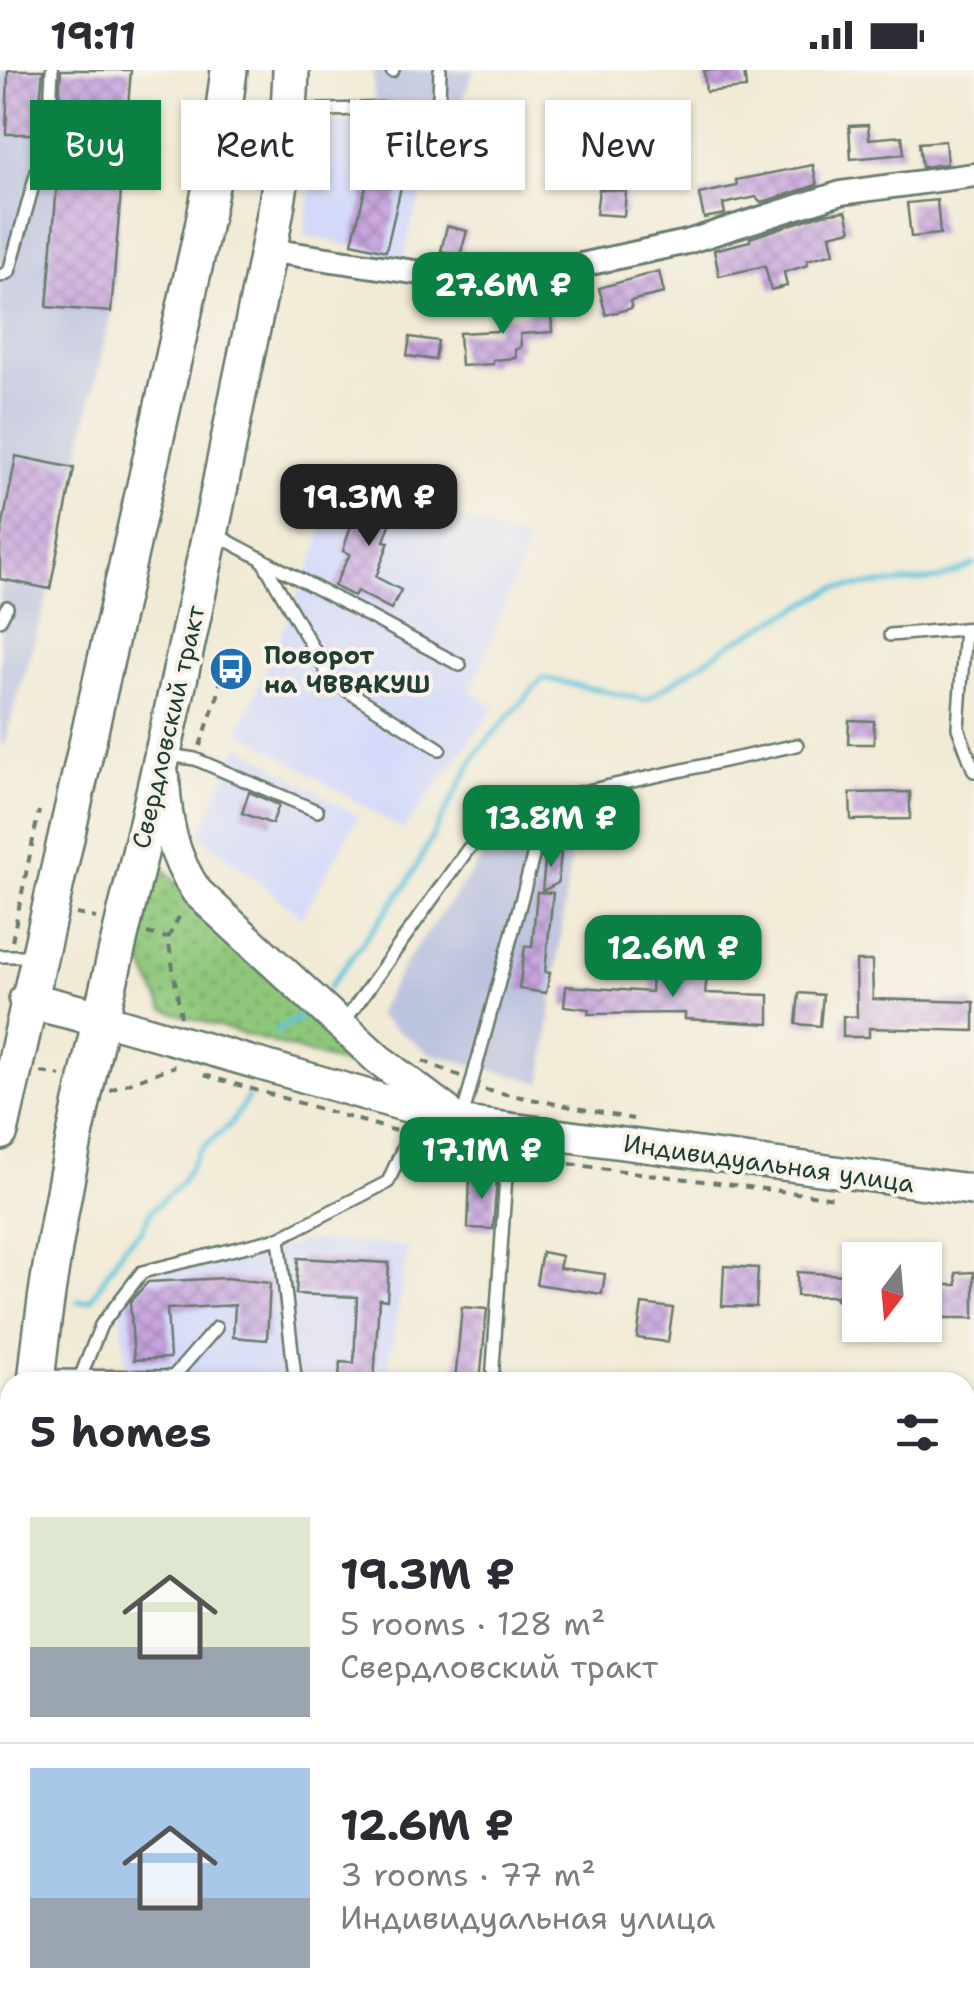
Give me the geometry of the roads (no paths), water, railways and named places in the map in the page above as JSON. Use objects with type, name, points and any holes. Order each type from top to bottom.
[{"type":"main road","points":[[0,1132],[28,1000],[16,956],[203,226],[229,70]]},
{"type":"main road","name":"Свердловский тракт","points":[[290,100],[291,70]]},
{"type":"main road","name":"Свердловский тракт","points":[[37,1372],[42,1316],[100,1018],[211,532],[276,190]]},
{"type":"main road","points":[[163,754],[172,846],[197,892],[378,1059],[461,1122]]},
{"type":"main road","points":[[28,1000],[100,1018]]},
{"type":"main road","name":"Индивидуальная улица","points":[[100,1018],[461,1122],[974,1190]]},
{"type":"street","points":[[266,250],[494,284],[687,242],[841,194],[974,174]]},
{"type":"lane","points":[[0,276],[9,272],[49,128],[52,70]]},
{"type":"lane","points":[[330,111],[429,107],[439,99],[440,70]]},
{"type":"lane","points":[[211,532],[460,664]]},
{"type":"lane","points":[[261,558],[332,681],[440,749]]},
{"type":"lane","points":[[0,620],[7,606]]},
{"type":"lane","points":[[890,636],[970,629],[958,728],[974,771]]},
{"type":"lane","points":[[341,1026],[468,849],[514,807],[796,745]]},
{"type":"lane","points":[[163,754],[195,760],[318,811]]},
{"type":"lane","points":[[461,1122],[537,842]]},
{"type":"lane","points":[[82,1372],[101,1325],[142,1272],[279,1238],[388,1182],[420,1110]]},
{"type":"lane","points":[[493,1372],[509,1128]]},
{"type":"lane","points":[[279,1238],[294,1372]]},
{"type":"lane","points":[[177,1372],[216,1328]]},
{"type":"waterway","points":[[329,987],[407,884],[478,751],[543,678],[646,700],[732,643],[835,588],[939,579],[974,564]]},
{"type":"waterway","points":[[276,1031],[308,1012]]},
{"type":"waterway","points":[[77,1302],[91,1300],[124,1246],[142,1230],[151,1211],[181,1183],[200,1150],[231,1124],[248,1097]]},
{"type":"place","name":"Поворот на ЧВВАКУШ","points":[[231,669]]}]
